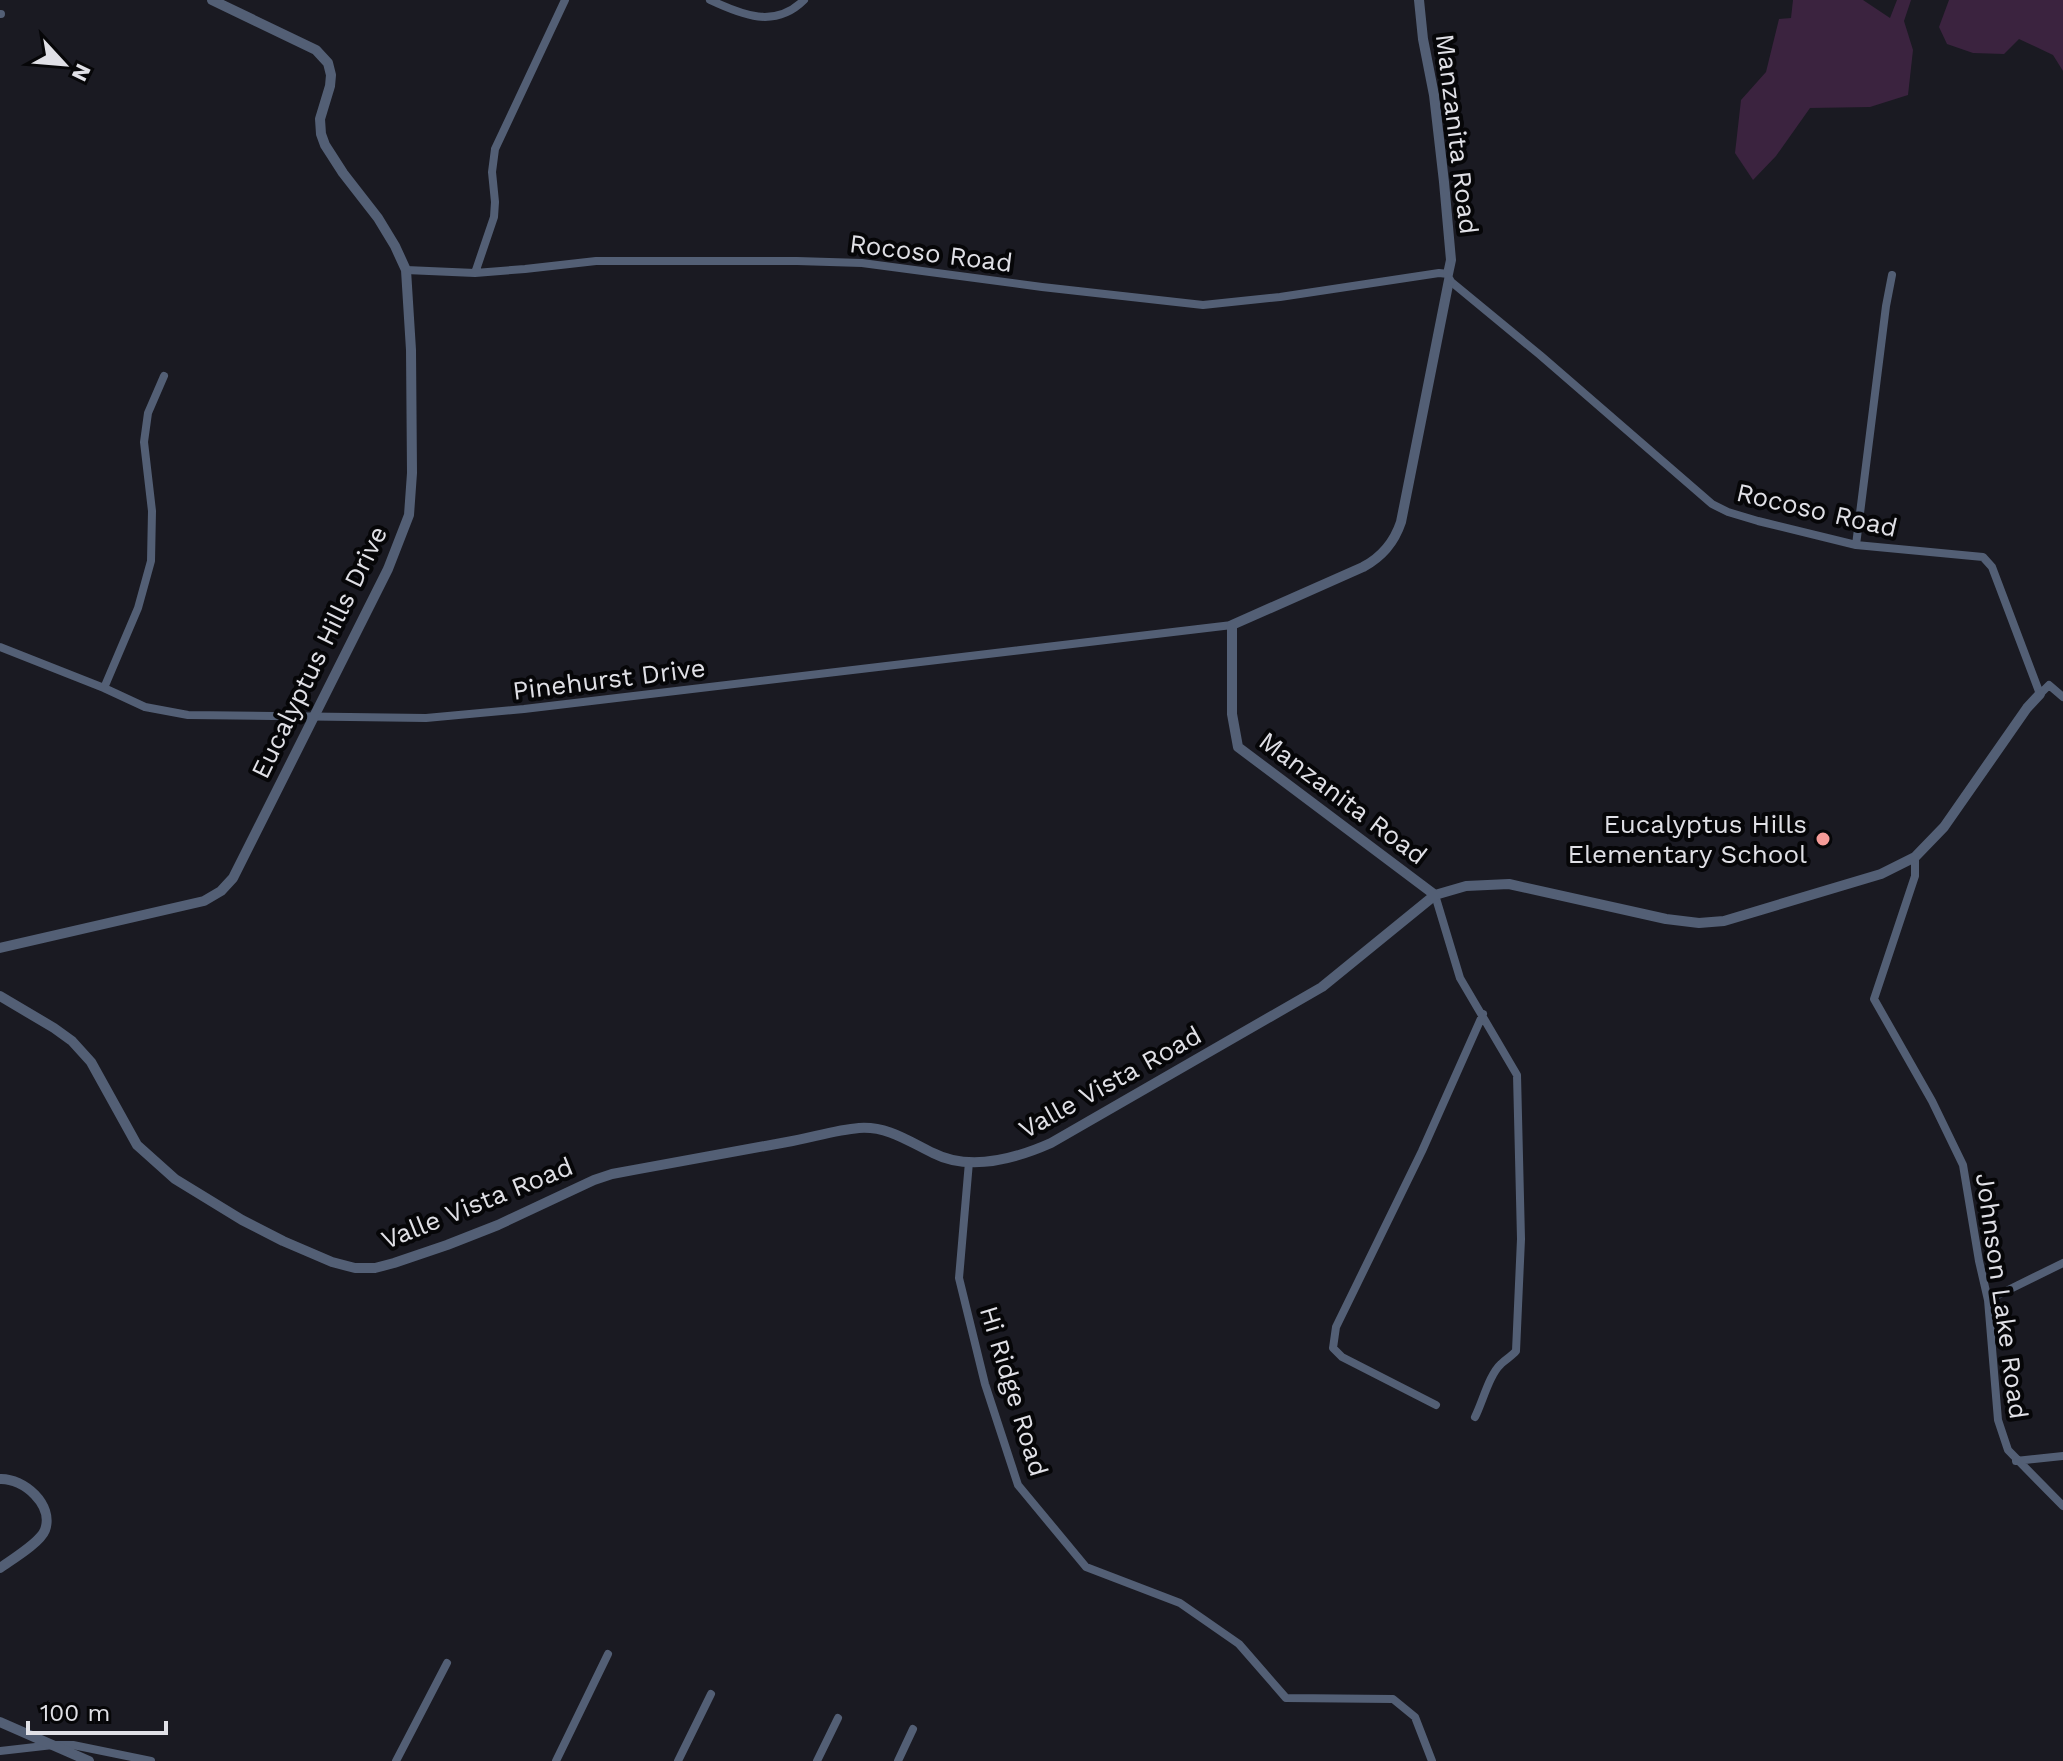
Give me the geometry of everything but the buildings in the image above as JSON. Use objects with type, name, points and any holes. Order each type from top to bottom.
[{"type":"street","name":"Eucalyptus Hills Drive","points":[[0,948],[204,901],[221,891],[233,878],[388,569],[409,515],[412,473],[411,350],[406,270],[378,218],[343,173],[323,140],[320,119],[331,80],[330,69],[325,58],[316,50],[212,0]]},
{"type":"street","points":[[475,273],[494,217],[492,172],[495,149],[565,0]]},
{"type":"street","points":[[710,0],[758,17],[778,17],[804,0]]},
{"type":"street","name":"Manzanita Road","points":[[1419,0],[1434,95],[1451,260],[1401,522],[1392,542],[1378,558],[1232,625],[1232,714],[1238,747],[1435,895],[1460,978],[1517,1075],[1521,1239],[1516,1351],[1500,1364],[1475,1417]]},
{"type":"street","name":"Rocoso Road","points":[[406,270],[475,273],[596,261],[849,263],[1203,305],[1280,297],[1439,273],[1449,277],[1712,504],[1758,521],[1856,545],[1983,557],[1992,567],[2040,694]]},
{"type":"street","points":[[1856,545],[1892,275]]},
{"type":"street","points":[[104,688],[138,608],[151,561],[152,511],[144,442],[148,413],[164,376]]},
{"type":"street","name":"Pinehurst Drive","points":[[0,647],[145,707],[188,715],[426,718],[1232,625]]},
{"type":"street","points":[[2040,694],[2049,685],[2063,697]]},
{"type":"street","name":"Valle Vista Road","points":[[0,996],[72,1041],[91,1062],[137,1145],[175,1179],[283,1241],[332,1262],[355,1268],[375,1268],[447,1245],[612,1174],[846,1130],[878,1128],[947,1160],[969,1162],[1024,1155],[1051,1143],[1322,987],[1435,895],[1466,886],[1509,884],[1666,919],[1699,923],[1724,921],[1881,874],[1915,857],[1944,827],[2040,694]]},
{"type":"street","name":"Johnson Lake Road","points":[[1915,857],[1915,876],[1874,999],[1932,1101],[1963,1165],[1988,1300],[1998,1420],[2008,1450],[2063,1506]]},
{"type":"street","points":[[1436,1405],[1342,1357],[1333,1348],[1334,1337],[1483,1014]]},
{"type":"street","name":"Hi Ridge Road","points":[[969,1162],[959,1278],[985,1384],[1018,1485],[1086,1567],[1180,1603],[1239,1644],[1286,1698],[1393,1699],[1415,1717],[1432,1761]]},
{"type":"street","points":[[1988,1300],[2063,1263]]},
{"type":"street","points":[[2016,1461],[2063,1456]]},
{"type":"street","points":[[0,1479],[23,1484],[38,1496],[45,1514],[45,1530],[36,1541],[0,1568]]},
{"type":"street","points":[[556,1761],[608,1654]]},
{"type":"street","points":[[396,1761],[447,1663]]},
{"type":"street","points":[[678,1761],[711,1694]]},
{"type":"street","points":[[817,1761],[838,1718]]},
{"type":"street","points":[[0,1722],[89,1761]]},
{"type":"street","points":[[898,1761],[913,1729]]},
{"type":"street","points":[[0,1751],[73,1745],[151,1761]]},
{"type":"shaded area","points":[[1793,0],[1863,0],[1890,18],[1897,0],[1911,0],[1904,21],[1913,50],[1908,95],[1870,107],[1810,108],[1776,156],[1753,180],[1735,153],[1741,100],[1766,72],[1779,19],[1791,18]]},
{"type":"shaded area","points":[[1949,0],[2063,0],[2063,71],[2053,55],[2019,39],[2004,54],[1973,53],[1947,44],[1939,27]]},
{"type":"place","name":"Eucalyptus Hills Elementary School","points":[[1823,839]]}]
